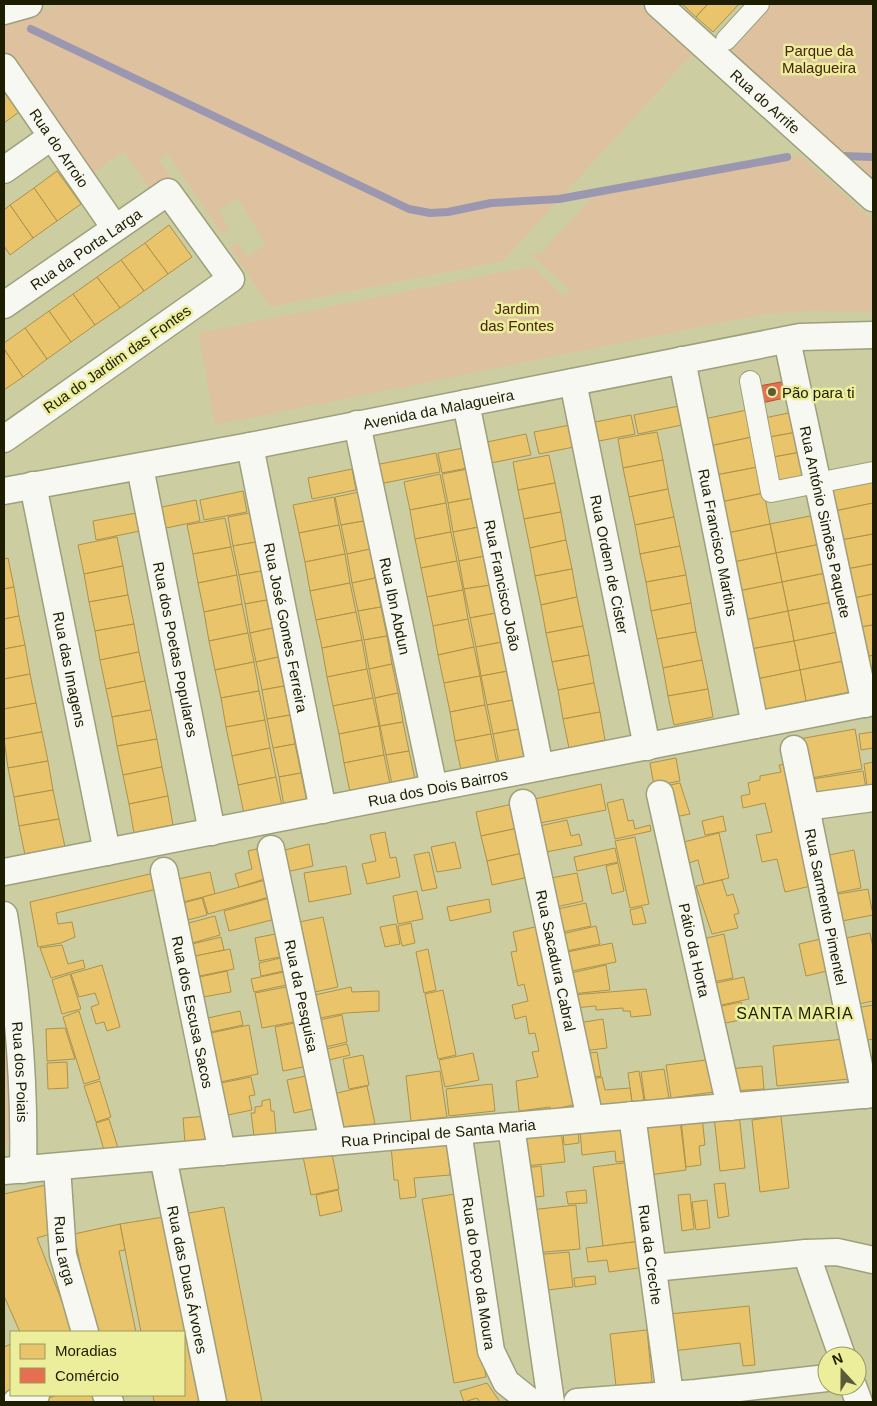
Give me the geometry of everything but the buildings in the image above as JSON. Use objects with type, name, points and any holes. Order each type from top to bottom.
[{"type":"street","points":[[4,11],[29,4]]},
{"type":"street","name":"Rua do Arrife","points":[[658,4],[873,198]]},
{"type":"street","points":[[726,40],[759,4]]},
{"type":"street","name":"Rua do Arroio","points":[[4,67],[115,228]]},
{"type":"street","points":[[4,170],[51,137]]},
{"type":"street","name":"Rua da Porta Larga","points":[[4,305],[168,192],[231,279]]},
{"type":"street","name":"Rua do Jardim das Fontes","points":[[4,439],[231,279]]},
{"type":"street","name":"Avenida da Malagueira","points":[[4,491],[250,446],[800,337],[871,334]]},
{"type":"street","name":"Rua António Simões Paquete","points":[[787,340],[869,703]]},
{"type":"street","name":"Rua Francisco Martins","points":[[682,360],[755,725]]},
{"type":"street","points":[[750,381],[772,492],[873,472]]},
{"type":"street","name":"Rua Ordem de Cister","points":[[573,382],[647,746]]},
{"type":"street","name":"Rua Francisco João","points":[[466,403],[540,767]]},
{"type":"street","name":"Rua Ibn Abdun","points":[[357,424],[434,788]]},
{"type":"street","name":"Rua José Gomes Ferreira","points":[[250,446],[323,810]]},
{"type":"street","name":"Rua dos Poetas Populares","points":[[140,467],[212,832]]},
{"type":"street","name":"Rua das Imagens","points":[[33,485],[107,852]]},
{"type":"street","name":"Rua dos Dois Bairros","points":[[4,872],[869,703]]},
{"type":"street","name":"Rua Sarmento Pimentel","points":[[794,749],[869,1094]]},
{"type":"street","name":"Pátio da Horta","points":[[660,794],[730,1107]]},
{"type":"street","points":[[806,807],[873,798]]},
{"type":"street","name":"Rua Sacadura Cabral","points":[[522,803],[590,1119]]},
{"type":"street","name":"Rua da Pesquisa","points":[[271,848],[333,1142]]},
{"type":"street","name":"Rua dos Escusa Sacos","points":[[164,871],[222,1152]]},
{"type":"street","name":"Rua dos Poiais","points":[[4,915],[22,1056],[24,1127],[13,1171]]},
{"type":"street","name":"Rua Principal de Santa Maria","points":[[13,1171],[869,1094]]},
{"type":"street","name":"Rua da Creche","points":[[632,1115],[670,1395]]},
{"type":"street","points":[[510,1126],[551,1402]]},
{"type":"street","name":"Rua do Poço da Moura","points":[[458,1131],[491,1351],[506,1382],[532,1402]]},
{"type":"street","name":"Rua das Duas Árvores","points":[[162,1157],[213,1402]]},
{"type":"street","name":"Rua Larga","points":[[57,1167],[63,1255],[86,1331]]},
{"type":"street","points":[[653,1268],[806,1253],[837,1252],[870,1259]]},
{"type":"street","points":[[806,1253],[839,1346]]},
{"type":"street","points":[[577,1402],[670,1395],[817,1379]]},
{"type":"street","points":[[16,1402],[33,1396]]},
{"type":"green space","points":[[67,4],[639,4],[693,53],[503,261],[270,307],[230,247],[238,243],[246,257],[266,245],[238,198],[218,210],[229,229],[221,233],[168,154],[159,160],[173,180],[152,192],[124,152],[89,175],[4,48],[4,22],[46,8]]},
{"type":"green space","name":"Parque da Malagueira","points":[[771,4],[873,4],[873,185],[730,48]]},
{"type":"green space","name":"Jardim das Fontes","points":[[801,156],[873,220],[873,312],[806,311],[760,315],[215,425],[198,333],[532,266],[564,296],[571,291],[531,255],[541,253],[598,191]]},
{"type":"green space","points":[[4,1000],[12,1109],[9,1141],[4,1151]]},
{"type":"waterway","points":[[31,29],[409,209],[430,213],[448,212],[491,203],[559,199],[787,157]]},
{"type":"waterway","points":[[843,156],[873,157]]},
{"type":"place","name":"Pão para ti","points":[[772,392]]},
{"type":"district","name":"SANTA MARIA","points":[[795,1013]]}]
